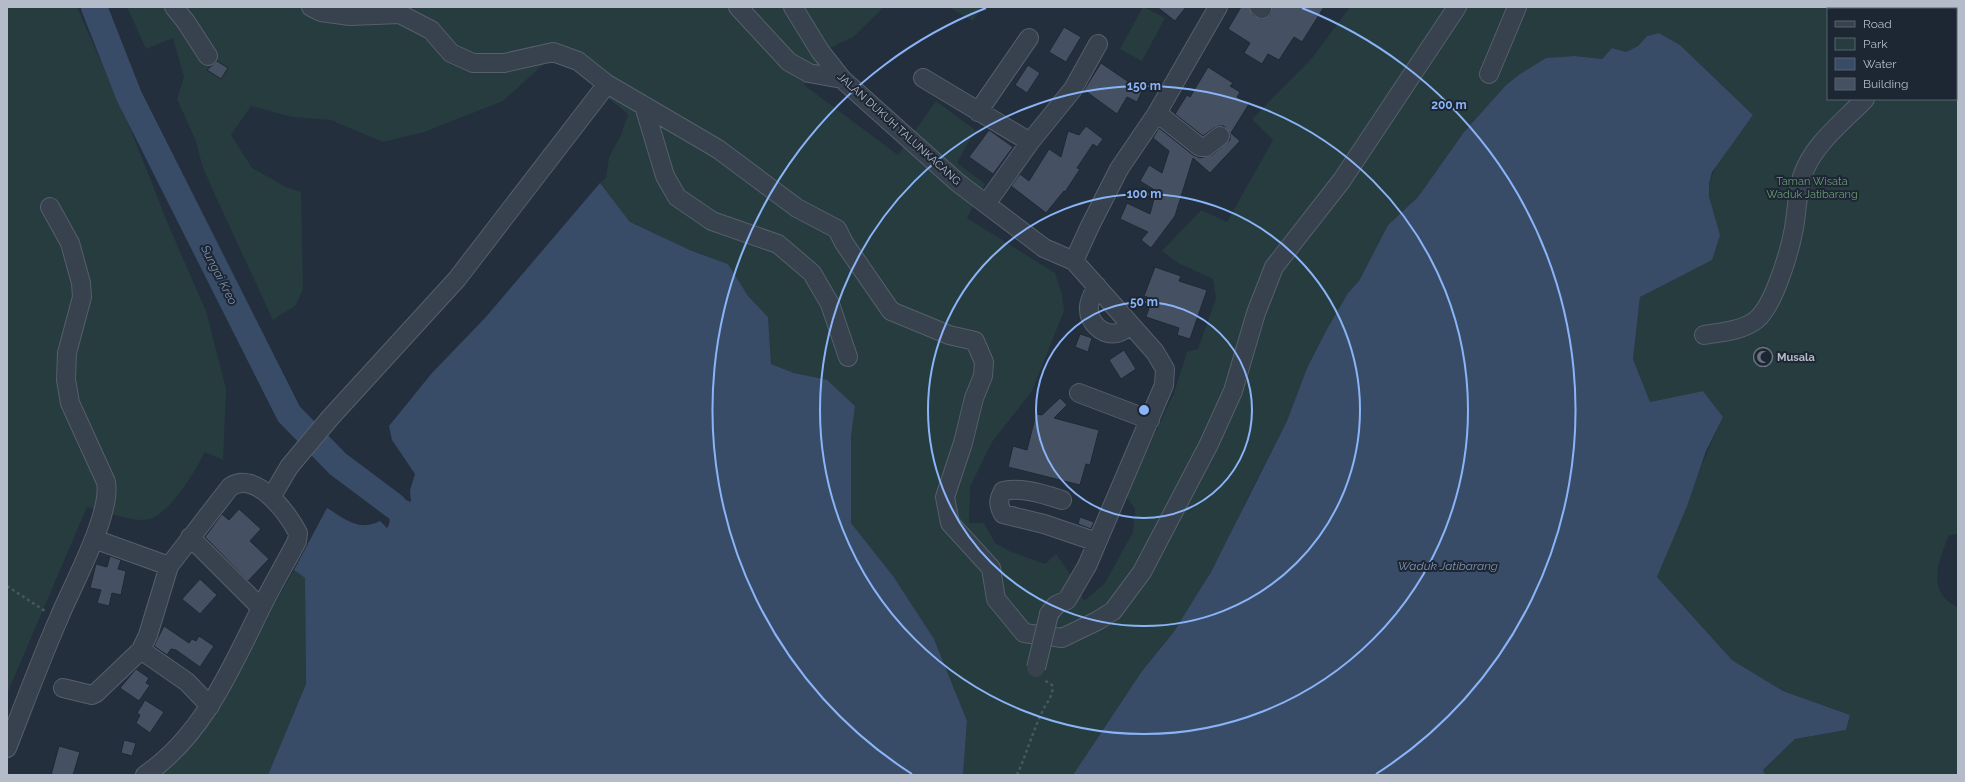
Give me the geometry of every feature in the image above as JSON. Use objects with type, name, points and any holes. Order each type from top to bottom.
[{"type":"street","points":[[174,7],[186,22],[208,56]]},
{"type":"street","points":[[311,7],[321,12],[350,16],[400,14],[431,30],[451,53],[473,63],[504,63],[553,52],[578,61],[605,86],[644,106],[718,149],[797,208],[837,229],[844,243],[892,311],[942,332],[975,341],[984,362],[983,376],[974,398],[963,443],[945,497],[950,523],[991,568],[996,599],[1024,634],[1062,638],[1097,622],[1113,611],[1142,572],[1209,444],[1233,391],[1256,313],[1274,267],[1342,180],[1458,7]]},
{"type":"street","points":[[738,7],[789,62],[809,73],[842,80]]},
{"type":"street","name":"JALAN DUKUH TALUNKACANG","points":[[793,7],[820,51],[842,80],[957,182],[1044,248],[1074,261]]},
{"type":"street","points":[[1036,668],[1050,614],[1056,605],[1067,600],[1087,566],[1164,385],[1165,369],[1155,352],[1074,261],[1119,169],[1157,113],[1218,7]]},
{"type":"street","points":[[1489,74],[1517,7]]},
{"type":"street","points":[[978,112],[1029,38]]},
{"type":"street","points":[[986,204],[1030,142],[1073,89],[1098,44]]},
{"type":"street","points":[[923,78],[1030,142]]},
{"type":"street","points":[[272,496],[289,467],[330,418],[457,280],[605,86]]},
{"type":"street","points":[[1704,335],[1744,326],[1757,320],[1770,304],[1779,280],[1794,229],[1802,176],[1821,144],[1864,100]]},
{"type":"street","points":[[644,106],[665,176],[677,196],[712,221],[778,244],[812,273],[830,304],[848,357]]},
{"type":"street","points":[[1157,113],[1200,147],[1206,147],[1220,136]]},
{"type":"street","points":[[7,748],[58,619],[94,539],[107,495],[107,488],[70,403],[66,368],[67,353],[82,297],[81,283],[70,243],[50,207]]},
{"type":"street","points":[[1097,286],[1089,306],[1089,315],[1097,328],[1106,332],[1117,333],[1131,325]]},
{"type":"street","points":[[1079,392],[1150,420]]},
{"type":"street","points":[[63,688],[92,695],[96,693],[141,650],[148,635],[169,566],[230,487],[237,482],[246,482],[272,496],[298,533],[297,541],[210,706],[192,732],[178,747],[157,766],[144,775]]},
{"type":"street","points":[[1062,500],[1034,492],[1012,489],[1003,491],[999,497],[999,506],[1002,514],[1044,524],[1097,542]]},
{"type":"street","points":[[190,537],[261,608]]},
{"type":"street","points":[[94,539],[169,566]]},
{"type":"street","points":[[141,650],[187,682],[210,706]]},
{"type":"path","points":[[7,586],[58,619]]},
{"type":"path","points":[[1017,775],[1034,728],[1053,689],[1052,685],[1045,682],[1042,674],[1036,668]]},
{"type":"green space","points":[[7,7],[77,7],[130,128],[168,224],[206,311],[226,389],[223,460],[205,452],[187,483],[170,505],[151,518],[141,520],[87,507],[7,694]]},
{"type":"green space","name":"Taman Wisata Waduk Jatibarang","points":[[127,7],[884,7],[853,37],[828,49],[804,85],[898,155],[936,101],[975,130],[957,163],[985,184],[967,218],[1055,273],[1062,295],[1064,311],[1032,391],[992,442],[970,487],[969,523],[984,523],[995,543],[1009,551],[1045,564],[1056,554],[1073,578],[1084,601],[1105,583],[1133,532],[1135,509],[1126,496],[1174,393],[1187,352],[1198,349],[1216,298],[1213,279],[1178,263],[1162,251],[1201,210],[1227,222],[1273,140],[1252,119],[1312,58],[1350,7],[1958,7],[1958,534],[1949,535],[1942,554],[1937,575],[1941,593],[1948,601],[1958,607],[1958,775],[1765,775],[1763,770],[1795,739],[1846,730],[1850,715],[1783,691],[1732,660],[1657,577],[1723,417],[1703,391],[1650,402],[1633,359],[1640,297],[1687,271],[1701,266],[1720,235],[1709,200],[1710,184],[1713,174],[1724,153],[1753,115],[1680,45],[1659,33],[1647,36],[1638,46],[1626,52],[1612,48],[1602,59],[1575,56],[1546,58],[1520,74],[1506,85],[1464,132],[1418,197],[1388,225],[1359,281],[1348,293],[1307,368],[1287,421],[1225,546],[1204,584],[1173,633],[1142,671],[1073,775],[963,775],[967,721],[934,639],[893,577],[851,523],[851,437],[855,406],[794,373],[771,364],[768,317],[748,296],[728,264],[692,251],[630,222],[600,183],[606,178],[609,157],[621,135],[628,114],[561,60],[545,63],[503,101],[424,132],[383,142],[331,120],[292,117],[251,106],[231,135],[252,168],[286,187],[301,192],[303,289],[296,305],[273,320],[215,195],[202,165],[196,141],[177,99],[184,77],[173,38],[146,49]]},
{"type":"green space","points":[[948,7],[982,7],[973,21]]},
{"type":"green space","points":[[1143,7],[1165,18],[1142,61],[1120,49]]},
{"type":"green space","points":[[294,570],[305,578],[306,684],[268,775],[147,775],[203,727]]},
{"type":"water","name":"Waduk Jatibarang","points":[[1659,33],[1680,45],[1753,115],[1712,172],[1709,184],[1709,197],[1720,235],[1712,260],[1640,297],[1633,359],[1650,402],[1703,391],[1723,417],[1706,451],[1687,506],[1657,577],[1732,660],[1783,691],[1850,715],[1846,730],[1795,739],[1763,770],[1765,775],[1073,775],[1142,671],[1173,633],[1211,572],[1287,421],[1307,368],[1348,293],[1359,281],[1388,225],[1418,197],[1464,132],[1506,85],[1520,74],[1546,58],[1575,56],[1602,59],[1612,48],[1626,52],[1638,46],[1647,36]]},
{"type":"water","points":[[600,183],[630,222],[692,251],[728,264],[748,296],[768,317],[771,364],[794,373],[827,380],[855,406],[851,437],[851,523],[893,576],[934,639],[967,721],[963,775],[268,775],[306,684],[305,578],[294,570],[327,508],[346,520],[358,525],[372,524],[380,521],[387,528],[390,520],[387,512],[401,498],[411,502],[410,490],[415,474],[392,440],[389,426],[432,373],[485,318]]},
{"type":"building","points":[[1157,7],[1186,7],[1175,21]]},
{"type":"building","points":[[1241,7],[1249,7],[1253,15],[1262,19],[1270,15],[1272,7],[1324,7],[1302,42],[1294,37],[1279,60],[1268,54],[1262,64],[1244,53],[1250,43],[1228,29]]},
{"type":"building","points":[[1064,27],[1081,37],[1066,62],[1049,52]]},
{"type":"building","points":[[217,61],[228,68],[221,79],[207,70]]},
{"type":"building","points":[[1101,63],[1142,91],[1137,102],[1127,97],[1117,114],[1084,90]]},
{"type":"building","points":[[1028,65],[1040,73],[1027,93],[1015,85]]},
{"type":"building","points":[[1208,67],[1233,83],[1230,86],[1240,92],[1237,97],[1249,104],[1231,133],[1240,141],[1210,173],[1193,158],[1175,216],[1151,248],[1141,240],[1148,232],[1120,219],[1127,203],[1150,214],[1156,191],[1140,181],[1149,165],[1162,173],[1169,151],[1153,138],[1159,128],[1193,155],[1200,158],[1212,155],[1230,140],[1230,134],[1224,126],[1214,128],[1203,136],[1175,114],[1187,95],[1190,97]]},
{"type":"building","points":[[1086,126],[1103,139],[1097,147],[1093,144],[1077,168],[1080,169],[1065,192],[1064,191],[1046,213],[1011,186],[1020,174],[1029,181],[1049,149],[1061,157],[1068,131],[1079,135]]},
{"type":"building","points":[[989,130],[1013,147],[993,174],[969,157]]},
{"type":"building","points":[[1155,267],[1181,276],[1179,281],[1207,290],[1190,339],[1177,335],[1179,328],[1146,317],[1152,299],[1144,296]]},
{"type":"building","points":[[1080,334],[1092,338],[1088,352],[1075,347]]},
{"type":"building","name":"Musala","points":[[1763,345],[1775,356],[1763,368],[1752,357]]},
{"type":"building","points":[[1124,350],[1136,369],[1121,379],[1109,360]]},
{"type":"building","points":[[1060,398],[1067,405],[1054,418],[1099,430],[1090,465],[1086,464],[1080,485],[1008,467],[1013,446],[1027,450],[1036,414],[1042,415]]},
{"type":"building","points":[[239,509],[261,529],[250,541],[269,559],[248,581],[205,537],[222,514],[229,520]]},
{"type":"building","points":[[1080,517],[1094,522],[1091,529],[1078,524]]},
{"type":"building","points":[[110,556],[121,560],[118,569],[126,571],[121,595],[112,593],[109,606],[97,603],[101,590],[90,588],[96,564],[107,567]]},
{"type":"building","points":[[200,579],[217,595],[200,614],[182,599]]},
{"type":"building","points":[[164,626],[189,643],[192,639],[196,641],[199,636],[214,646],[200,667],[176,650],[171,649],[167,655],[154,646]]},
{"type":"building","points":[[136,669],[149,678],[146,683],[150,685],[139,701],[120,688]]},
{"type":"building","points":[[145,700],[164,712],[150,733],[136,723],[140,715],[137,713]]},
{"type":"building","points":[[124,740],[136,743],[132,756],[121,753]]},
{"type":"building","points":[[59,746],[80,752],[73,775],[51,775]]},
{"type":"waterway","name":"Sungai Kreo","points":[[94,7],[129,96],[289,414],[338,464],[394,506]]},
{"type":"place","name":"Musala","points":[[1763,357]]}]
